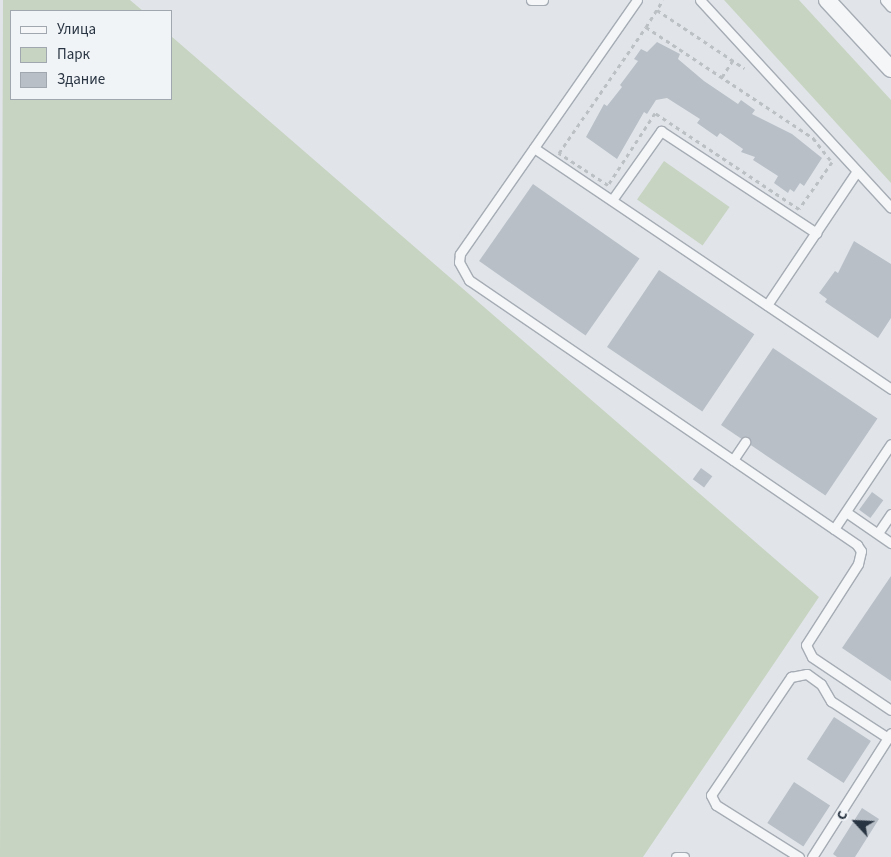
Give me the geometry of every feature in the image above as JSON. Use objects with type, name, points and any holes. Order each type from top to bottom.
[{"type":"street","points":[[827,0],[891,69]]},
{"type":"lane","points":[[531,0],[543,0]]},
{"type":"lane","points":[[636,0],[460,254],[462,272],[857,545],[861,558],[810,636],[807,652],[891,710]]},
{"type":"lane","points":[[700,0],[891,208]]},
{"type":"lane","points":[[885,0],[891,7]]},
{"type":"lane","points":[[612,200],[661,131],[816,233]]},
{"type":"lane","points":[[534,148],[891,389]]},
{"type":"lane","points":[[767,305],[857,171]]},
{"type":"lane","points":[[733,460],[745,442]]},
{"type":"lane","points":[[834,529],[891,444]]},
{"type":"lane","points":[[846,512],[891,542]]},
{"type":"lane","points":[[878,533],[891,514]]},
{"type":"lane","points":[[799,857],[716,805],[711,795],[791,677],[807,674],[821,684],[831,701],[889,735],[812,857]]},
{"type":"lane","points":[[676,857],[684,857]]},
{"type":"path","points":[[663,0],[559,153],[608,185],[655,113],[800,209],[832,162],[793,118]]},
{"type":"path","points":[[657,10],[748,70]]},
{"type":"path","points":[[646,27],[812,138]]},
{"type":"path","points":[[722,77],[733,60]]},
{"type":"green space","points":[[3,0],[130,0],[142,10],[10,10],[10,100],[172,100],[172,37],[819,597],[643,857],[0,857]]},
{"type":"green space","points":[[724,0],[799,0],[891,100],[891,183]]},
{"type":"green space","points":[[664,161],[730,207],[703,245],[637,200]]},
{"type":"building","points":[[657,42],[680,54],[678,59],[704,81],[738,104],[741,100],[755,110],[752,114],[792,134],[822,158],[804,186],[800,183],[794,192],[790,189],[788,193],[774,183],[778,176],[753,160],[755,157],[741,152],[743,149],[720,133],[717,137],[697,123],[700,119],[667,98],[656,100],[647,114],[644,112],[617,159],[586,137],[604,104],[607,106],[622,87],[620,85],[638,61],[634,59],[641,49],[647,52]]},
{"type":"building","points":[[533,184],[639,259],[586,336],[479,261]]},
{"type":"building","points":[[854,241],[891,264],[891,318],[878,338],[825,302],[827,299],[819,293],[835,271],[838,273]]},
{"type":"building","points":[[659,270],[754,334],[702,411],[607,347]]},
{"type":"building","points":[[773,348],[877,418],[825,496],[721,425]]},
{"type":"building","points":[[701,468],[712,476],[704,488],[693,479]]},
{"type":"building","points":[[872,492],[883,500],[870,518],[859,510]]},
{"type":"building","points":[[891,576],[891,681],[842,648]]},
{"type":"building","points":[[834,717],[871,741],[844,783],[807,759]]},
{"type":"building","points":[[794,782],[830,805],[803,847],[767,823]]},
{"type":"building","points":[[862,808],[879,819],[855,857],[837,857],[833,854]]}]
